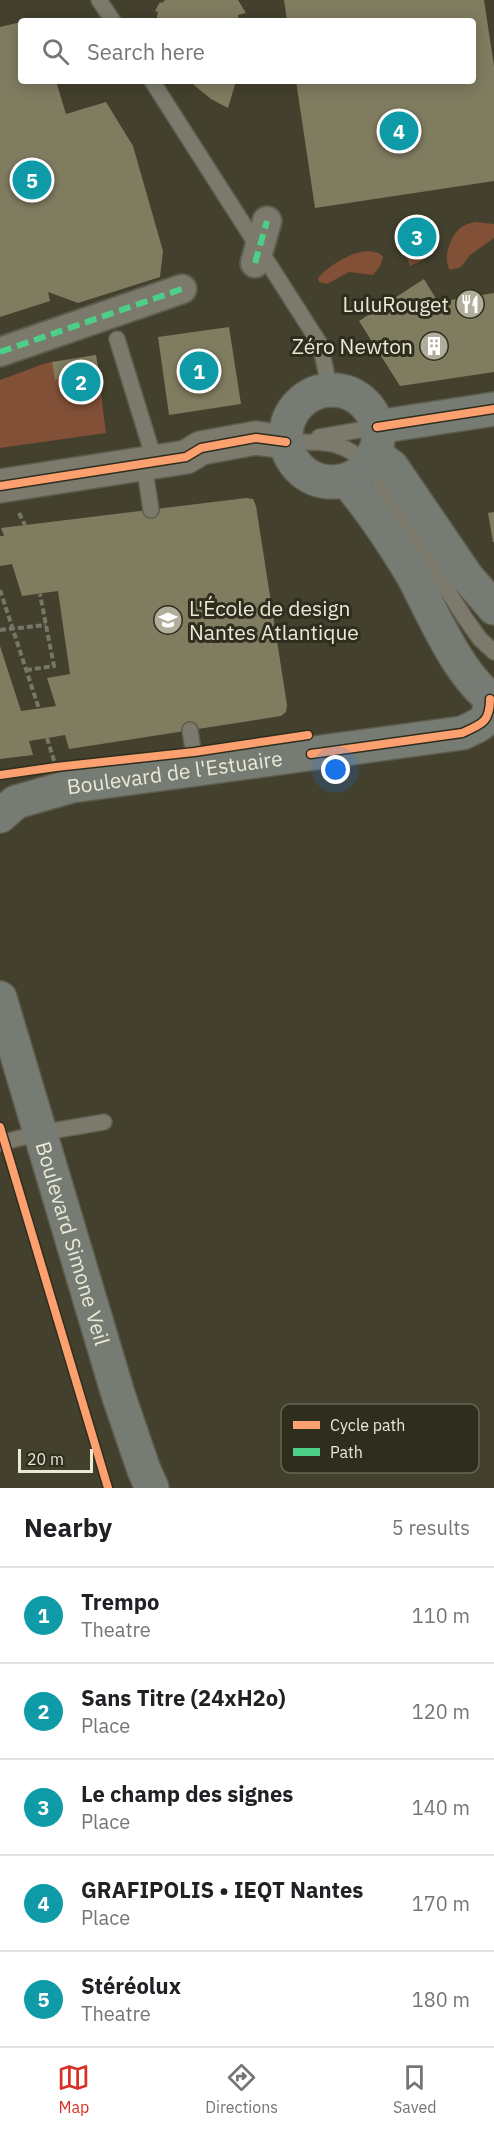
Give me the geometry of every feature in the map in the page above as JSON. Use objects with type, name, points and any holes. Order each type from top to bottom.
[{"type":"main road","points":[[492,700],[472,681],[462,667],[411,573],[370,509],[366,456],[372,414],[354,396],[330,390],[306,398],[290,416],[286,429],[286,442],[297,466],[307,475],[333,482],[366,456],[494,409]]},
{"type":"main road","points":[[0,486],[186,457],[201,448],[256,438],[286,442]]},
{"type":"main road","points":[[366,456],[393,467],[467,577],[494,608]]},
{"type":"main road","name":"Boulevard de l'Estuaire","points":[[8,809],[72,786],[462,734],[483,723],[490,712],[492,700]]},
{"type":"main road","name":"Boulevard Simone Veil","points":[[0,998],[118,1394],[152,1488]]},
{"type":"street","points":[[0,352],[182,289]]},
{"type":"lane","points":[[99,0],[111,18]]},
{"type":"lane","points":[[154,84],[260,244],[320,344],[330,390]]},
{"type":"lane","points":[[117,339],[149,463],[151,510]]},
{"type":"lane","points":[[286,442],[366,456],[465,618],[480,639],[494,652]]},
{"type":"lane","points":[[190,730],[196,770]]},
{"type":"lane","points":[[0,1143],[40,1133],[104,1122]]},
{"type":"path","points":[[0,590],[39,709]]},
{"type":"path","points":[[26,670],[54,666],[40,594]]},
{"type":"path","points":[[0,630],[46,625]]},
{"type":"path","points":[[47,738],[56,767]]},
{"type":"path","points":[[45,769],[68,766]]},
{"type":"shaded area","points":[[475,222],[494,224],[494,238],[470,255],[461,267],[450,270],[447,254],[453,237],[462,227]]},
{"type":"shaded area","points":[[415,227],[423,235],[428,252],[423,260],[410,266],[402,233],[404,229]]},
{"type":"shaded area","points":[[368,251],[379,253],[383,257],[373,275],[349,272],[327,284],[319,282],[318,278],[334,264],[355,254]]},
{"type":"shaded area","points":[[96,355],[106,433],[0,448],[0,380],[46,363]]},
{"type":"building","points":[[165,0],[238,0],[246,13],[238,15],[238,18],[157,18],[158,12],[155,11],[160,2]]},
{"type":"building","points":[[284,0],[484,0],[494,66],[494,181],[315,208],[296,84],[476,84],[476,18],[287,18]]},
{"type":"building","points":[[18,23],[18,84],[57,84],[66,114],[106,102],[133,146],[163,251],[160,277],[78,303],[48,292],[50,301],[0,317],[0,27]]},
{"type":"building","points":[[193,84],[235,84],[228,108],[211,99]]},
{"type":"building","name":"Zéro Newton","points":[[424,279],[438,302],[494,293],[494,372],[400,386],[359,321]]},
{"type":"building","points":[[229,327],[241,404],[169,415],[158,337]]},
{"type":"building","points":[[96,355],[99,373],[55,380],[52,362]]},
{"type":"building","points":[[90,377],[91,385],[72,388],[71,380]]},
{"type":"building","name":"L'École de design Nantes Atlantique","points":[[253,499],[256,506],[287,705],[286,712],[281,716],[69,749],[65,735],[29,741],[33,755],[0,759],[0,646],[21,711],[56,706],[47,678],[70,674],[58,591],[22,596],[12,564],[0,566],[0,536],[4,536],[1,528]]},
{"type":"building","points":[[494,512],[494,542],[493,542],[488,513]]},
{"type":"marked path","points":[[255,263],[267,221]]},
{"type":"marked path","points":[[0,352],[182,289]]},
{"type":"cycle path","points":[[377,427],[494,409]]},
{"type":"cycle path","points":[[0,486],[186,457],[201,448],[256,438],[286,442]]},
{"type":"cycle path","points":[[311,754],[462,733],[484,721],[490,707],[490,699]]},
{"type":"cycle path","points":[[0,775],[194,752],[308,735]]},
{"type":"cycle path","points":[[0,1127],[108,1488]]},
{"type":"place","name":"GRAFIPOLIS • IEQT Nantes","points":[[399,131]]},
{"type":"place","name":"Stéréolux","points":[[32,180]]},
{"type":"place","name":"Le champ des signes","points":[[417,237]]},
{"type":"place","name":"LuluRouget","points":[[470,304]]},
{"type":"place","name":"Zéro Newton","points":[[434,346]]},
{"type":"place","name":"Trempo","points":[[199,371]]},
{"type":"place","name":"Sans Titre (24xH2o)","points":[[81,382]]},
{"type":"place","name":"L'École de design Nantes Atlantique","points":[[168,620]]}]
